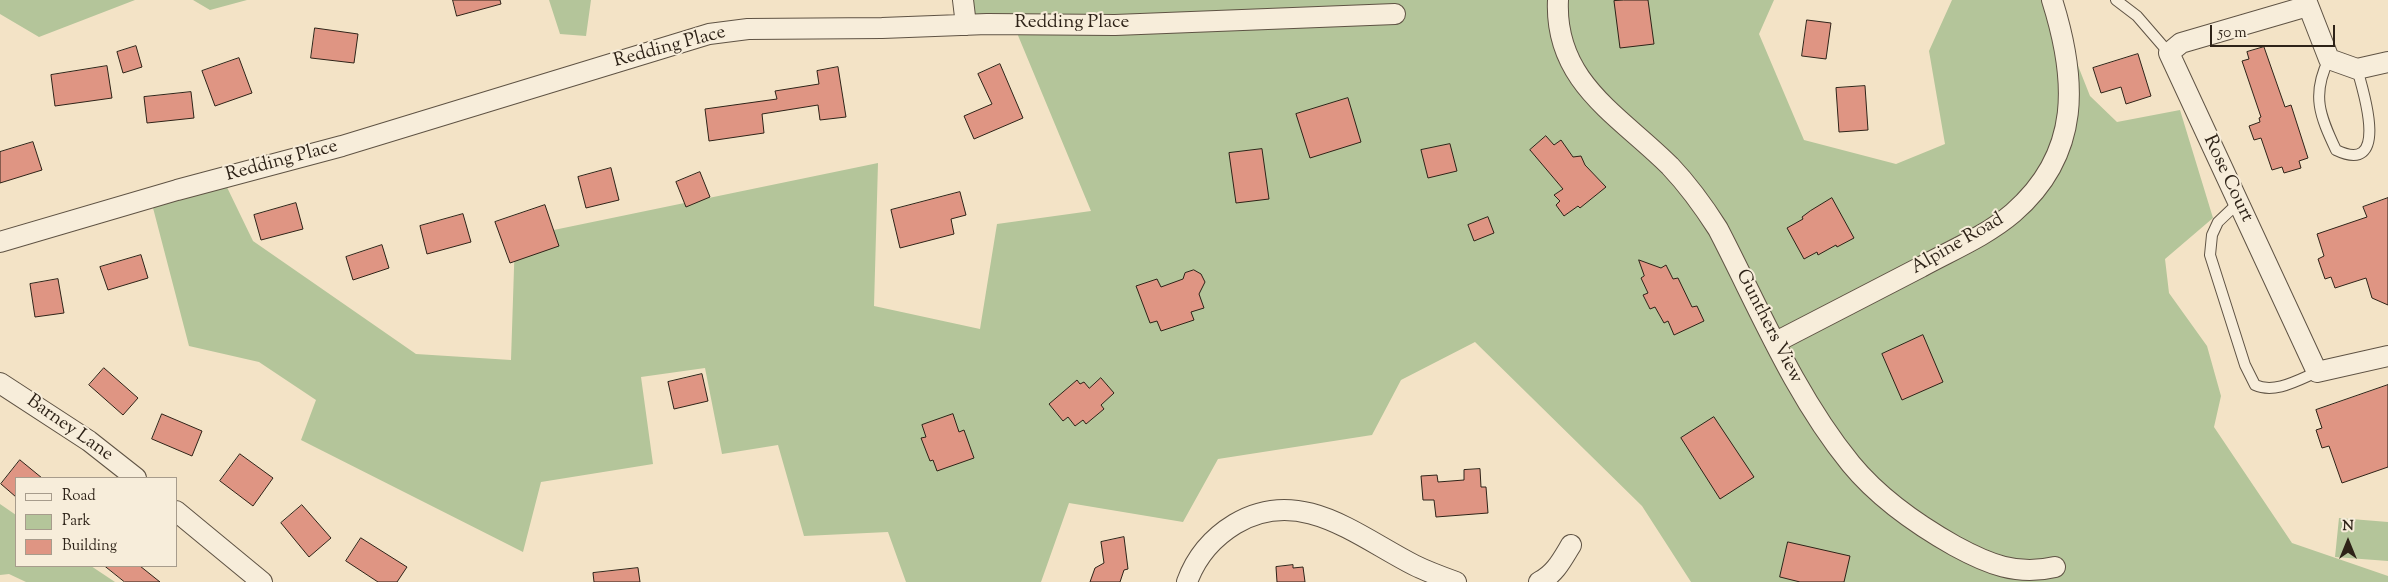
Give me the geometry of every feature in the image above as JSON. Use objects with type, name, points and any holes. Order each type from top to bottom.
[{"type":"street","points":[[963,0],[966,25]]},
{"type":"street","name":"Gunthers View","points":[[1558,0],[1561,39],[1572,67],[1585,86],[1604,107],[1671,167],[1704,207],[1718,229],[1804,396],[1851,465],[1885,499],[1924,529],[1971,554],[2012,570],[2037,571],[2056,567]]},
{"type":"street","name":"Alpine Road","points":[[1776,342],[1979,237],[2013,213],[2027,199],[2050,166],[2060,145],[2070,103],[2067,53],[2052,0]]},
{"type":"street","points":[[2169,53],[2181,43],[2307,3],[2329,59],[2357,69],[2388,62]]},
{"type":"street","name":"Redding Place","points":[[0,242],[176,190],[342,146],[709,34],[748,29],[966,25],[1114,25],[1395,14]]},
{"type":"street","name":"Rose Court","points":[[2169,53],[2317,372]]},
{"type":"street","points":[[2317,372],[2388,356]]},
{"type":"street","name":"Barney Lane","points":[[0,382],[90,441],[135,477]]},
{"type":"street","points":[[1188,582],[1198,558],[1217,536],[1245,518],[1263,512],[1282,510],[1304,511],[1322,516],[1343,525],[1414,565],[1456,582]]},
{"type":"street","points":[[178,513],[262,582]]},
{"type":"street","points":[[1540,582],[1557,568],[1571,546]]},
{"type":"lane","points":[[2116,0],[2137,16],[2169,53]]},
{"type":"lane","points":[[2329,59],[2320,76],[2318,96],[2324,124],[2336,150],[2352,156],[2365,154],[2373,148],[2377,134],[2357,69]]},
{"type":"lane","points":[[2238,203],[2218,222],[2212,235],[2210,255],[2245,365],[2255,385],[2264,389],[2286,385],[2317,372]]},
{"type":"green space","points":[[0,0],[135,0],[39,37],[0,14]]},
{"type":"green space","points":[[193,0],[247,0],[210,10]]},
{"type":"green space","points":[[549,0],[591,0],[586,36],[560,34]]},
{"type":"green space","points":[[963,0],[1774,0],[1759,34],[1804,140],[1896,164],[1945,144],[1929,51],[1952,0],[2052,0],[2090,96],[2117,122],[2180,110],[2213,218],[2165,259],[2169,293],[2207,346],[2221,396],[2214,427],[2292,543],[2388,576],[2388,582],[1691,582],[1642,506],[1475,342],[1401,380],[1372,435],[1218,459],[1183,522],[1069,503],[1041,582],[906,582],[888,532],[804,536],[778,445],[722,454],[705,368],[641,377],[653,464],[541,482],[523,552],[301,440],[316,400],[259,362],[189,346],[152,204],[223,179],[253,241],[416,354],[511,360],[515,238],[878,163],[874,306],[980,329],[997,224],[1091,211],[1012,21],[965,20]]},
{"type":"green space","points":[[0,504],[15,514],[15,567],[92,567],[115,582],[26,582],[9,574],[0,575]]},
{"type":"green space","points":[[2339,518],[2388,522],[2388,561],[2335,557]]},
{"type":"building","points":[[453,0],[500,0],[501,4],[457,16]]},
{"type":"building","points":[[1648,0],[1654,44],[1620,48],[1614,1]]},
{"type":"building","points":[[1807,20],[1831,23],[1826,59],[1802,56]]},
{"type":"building","points":[[315,28],[358,34],[354,63],[311,58]]},
{"type":"building","points":[[136,46],[142,67],[123,73],[117,52]]},
{"type":"building","points":[[2264,47],[2285,107],[2291,105],[2308,158],[2299,161],[2301,168],[2284,173],[2282,167],[2272,170],[2261,138],[2254,140],[2249,126],[2260,122],[2259,118],[2261,117],[2242,61],[2249,59],[2247,52]]},
{"type":"building","points":[[2138,54],[2151,96],[2126,104],[2121,87],[2101,93],[2093,68]]},
{"type":"building","points":[[239,58],[252,93],[215,106],[202,71]]},
{"type":"building","points":[[1000,64],[1023,118],[974,139],[964,116],[992,104],[978,74]]},
{"type":"building","points":[[107,66],[112,98],[55,106],[51,75]]},
{"type":"building","points":[[838,67],[846,117],[820,120],[818,105],[762,114],[764,133],[709,141],[705,109],[777,99],[775,91],[819,84],[817,71]]},
{"type":"building","points":[[1865,86],[1868,130],[1839,132],[1836,88]]},
{"type":"building","points":[[191,92],[194,118],[147,123],[144,97]]},
{"type":"building","points":[[1348,98],[1361,142],[1310,158],[1296,114]]},
{"type":"building","points":[[1546,136],[1554,145],[1561,140],[1573,157],[1581,156],[1585,165],[1606,187],[1580,208],[1578,206],[1564,216],[1556,205],[1560,201],[1554,195],[1563,189],[1530,150]]},
{"type":"building","points":[[33,142],[42,170],[0,183],[0,152]]},
{"type":"building","points":[[1450,144],[1457,171],[1428,178],[1421,150]]},
{"type":"building","points":[[1262,149],[1269,199],[1236,203],[1229,153]]},
{"type":"building","points":[[611,168],[619,200],[586,208],[578,177]]},
{"type":"building","points":[[700,172],[710,197],[686,207],[676,182]]},
{"type":"building","points":[[960,192],[966,215],[951,219],[954,234],[900,248],[891,210]]},
{"type":"building","points":[[1832,198],[1854,238],[1818,255],[1817,252],[1804,259],[1787,228]]},
{"type":"building","points":[[2388,198],[2388,305],[2372,298],[2366,278],[2335,288],[2331,277],[2325,279],[2318,259],[2324,256],[2317,234],[2367,217],[2363,207]]},
{"type":"building","points":[[296,203],[303,229],[261,240],[254,215]]},
{"type":"building","points":[[545,205],[559,246],[510,263],[495,222]]},
{"type":"building","points":[[463,214],[471,242],[427,254],[420,226]]},
{"type":"building","points":[[1488,217],[1494,233],[1474,241],[1468,225]]},
{"type":"building","points":[[382,245],[389,268],[353,280],[346,257]]},
{"type":"building","points":[[141,255],[148,278],[108,290],[100,267]]},
{"type":"building","points":[[1639,260],[1661,268],[1666,265],[1673,279],[1678,278],[1692,307],[1697,306],[1704,321],[1674,335],[1668,321],[1664,323],[1655,307],[1650,309],[1643,295],[1648,293],[1641,278],[1644,276]]},
{"type":"building","points":[[1194,270],[1201,274],[1205,282],[1199,294],[1204,308],[1191,312],[1194,320],[1161,331],[1157,321],[1150,323],[1136,286],[1157,279],[1161,287],[1183,279],[1185,273]]},
{"type":"building","points":[[58,279],[64,313],[35,317],[30,284]]},
{"type":"building","points":[[1923,335],[1943,382],[1902,400],[1882,354]]},
{"type":"building","points":[[104,368],[138,398],[123,415],[89,385]]},
{"type":"building","points":[[702,374],[708,401],[674,409],[668,382]]},
{"type":"building","points":[[1101,378],[1114,393],[1101,405],[1104,409],[1086,424],[1083,420],[1075,426],[1068,417],[1063,421],[1049,404],[1077,380],[1080,384],[1084,382],[1089,388]]},
{"type":"building","points":[[2388,385],[2388,467],[2342,483],[2329,446],[2322,448],[2316,430],[2322,428],[2316,410]]},
{"type":"building","points":[[162,414],[202,431],[192,456],[152,439]]},
{"type":"building","points":[[953,414],[959,432],[964,430],[974,458],[937,471],[933,460],[930,461],[921,438],[926,437],[922,425]]},
{"type":"building","points":[[1714,417],[1754,477],[1720,499],[1681,438]]},
{"type":"building","points":[[240,454],[273,478],[253,506],[220,481]]},
{"type":"building","points":[[20,460],[41,477],[15,477],[15,496],[1,484]]},
{"type":"building","points":[[1480,469],[1481,487],[1486,487],[1488,513],[1436,517],[1434,500],[1423,500],[1421,476],[1437,475],[1438,482],[1464,480],[1464,470]]},
{"type":"building","points":[[302,505],[331,538],[309,557],[281,523]]},
{"type":"building","points":[[1124,537],[1128,569],[1124,570],[1120,582],[1090,582],[1095,568],[1104,563],[1101,542]]},
{"type":"building","points":[[361,538],[407,567],[397,582],[378,582],[346,561]]},
{"type":"building","points":[[1788,542],[1850,556],[1844,582],[1800,582],[1780,577]]},
{"type":"building","points":[[1293,565],[1293,568],[1303,567],[1305,582],[1277,582],[1276,567]]},
{"type":"building","points":[[106,567],[141,567],[160,582],[125,582]]},
{"type":"building","points":[[638,568],[640,582],[594,582],[593,573]]}]
